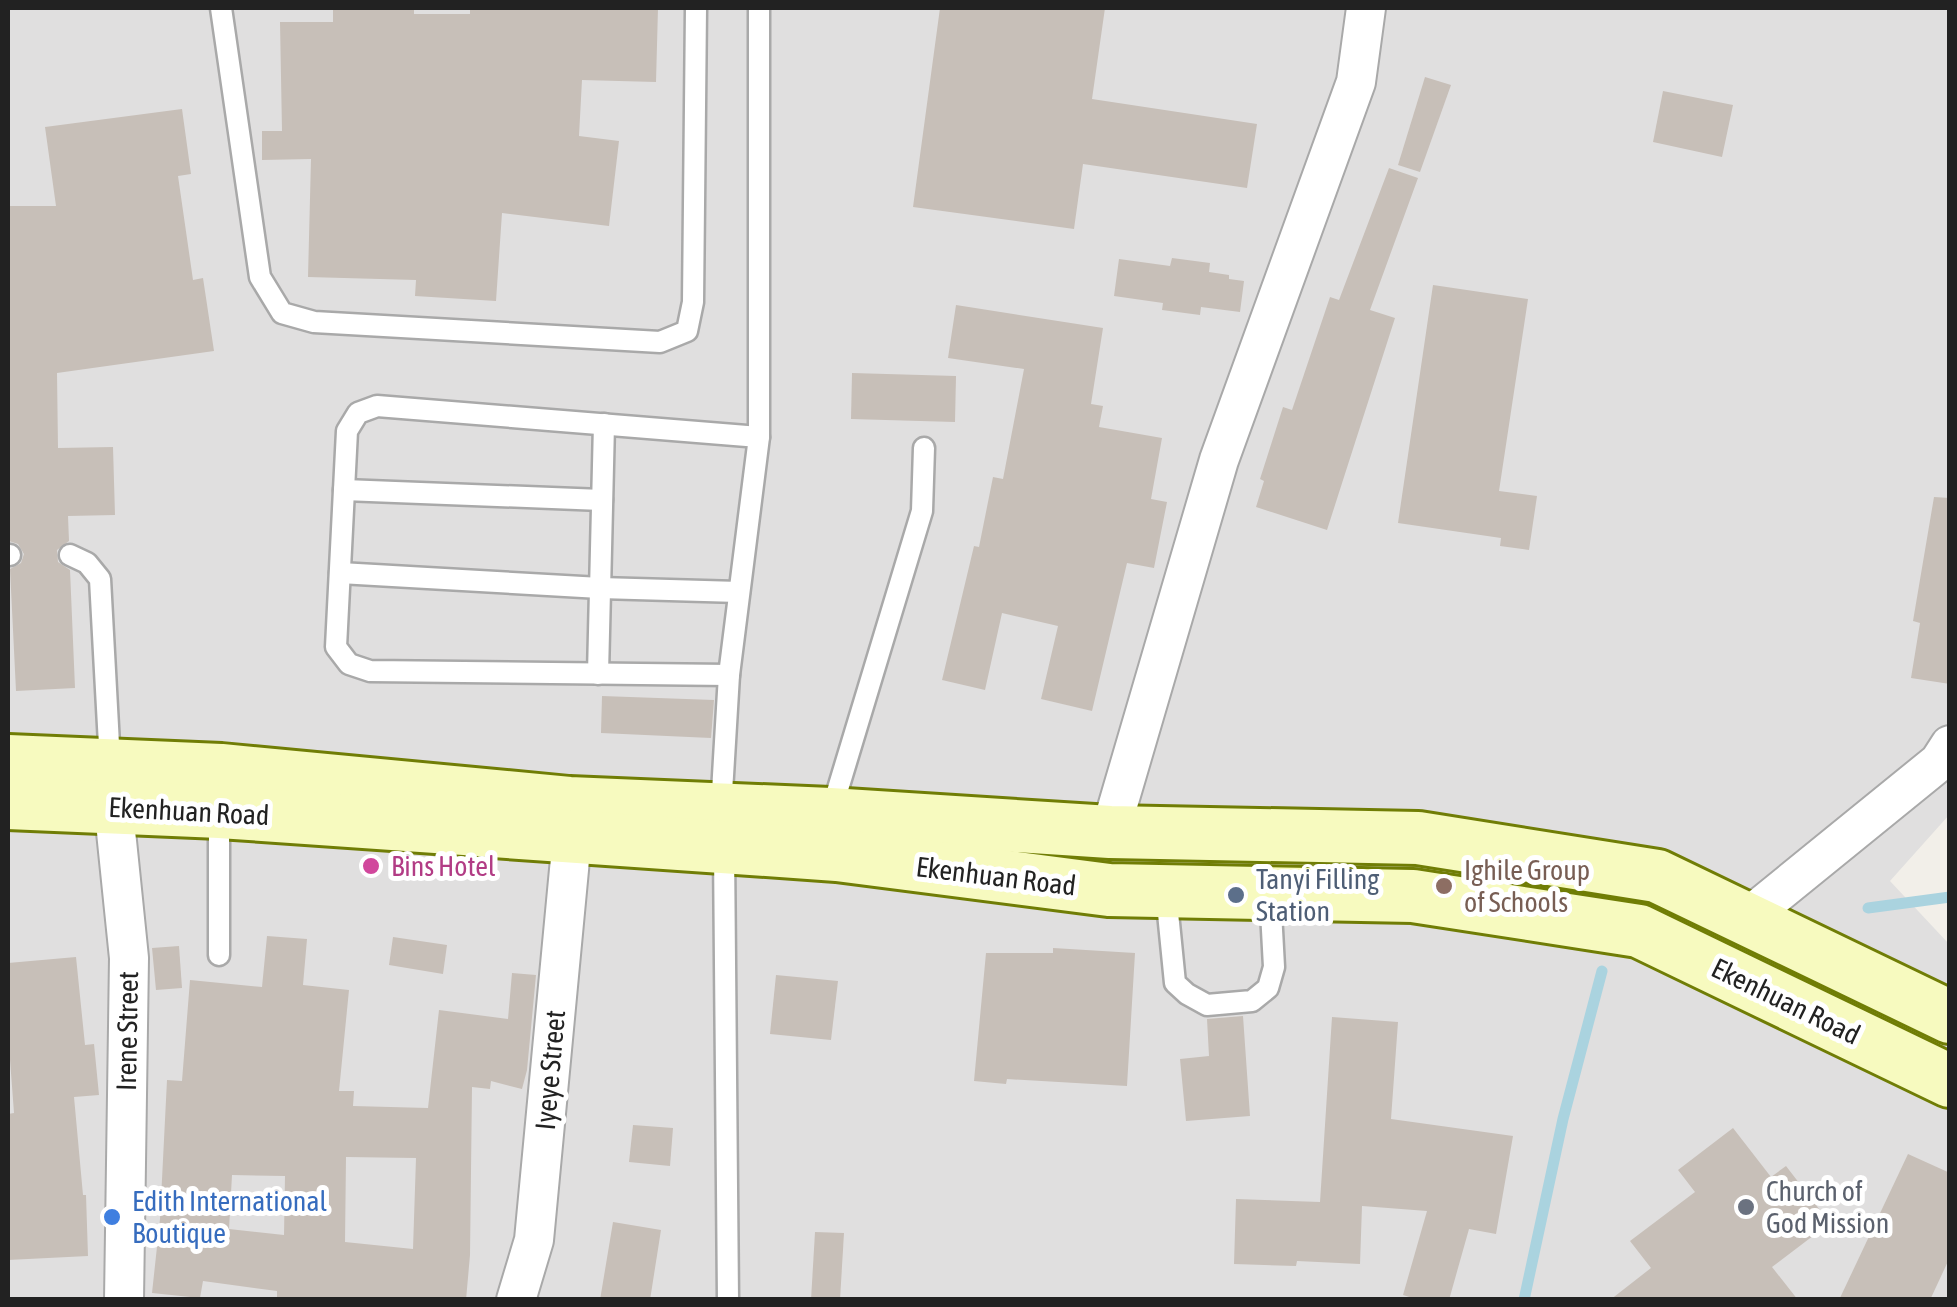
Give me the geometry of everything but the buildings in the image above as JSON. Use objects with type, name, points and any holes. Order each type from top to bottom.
[{"type":"main road","name":"Ekenhuan Road","points":[[8,760],[220,812],[572,838],[722,830],[830,814],[1110,832],[1418,838],[1656,876],[1950,1017]]},
{"type":"main road","name":"Ekenhuan Road","points":[[8,802],[111,785],[569,803],[722,830],[836,856],[1109,890],[1413,896],[1640,931],[1950,1080]]},
{"type":"street","points":[[1110,832],[1219,460],[1356,82],[1366,8]]},
{"type":"street","points":[[1747,918],[1946,756]]},
{"type":"street","name":"Irene Street","points":[[111,785],[128,958],[124,1300]]},
{"type":"street","name":"Iyeye Street","points":[[516,1300],[534,1240],[572,838]]},
{"type":"lane","points":[[221,8],[260,277],[282,313],[314,322],[660,342],[686,332],[693,302],[696,8]]},
{"type":"lane","points":[[728,1300],[722,830],[729,675],[759,437],[759,8]]},
{"type":"lane","points":[[729,675],[370,672],[349,664],[336,647],[347,432],[358,413],[377,406],[759,437]]},
{"type":"lane","points":[[598,674],[604,424]]},
{"type":"lane","points":[[830,814],[922,511],[924,448]]},
{"type":"lane","points":[[344,490],[602,500]]},
{"type":"lane","points":[[70,555],[88,563],[100,580],[111,785]]},
{"type":"lane","points":[[340,573],[739,592]]},
{"type":"lane","points":[[218,954],[220,812]]},
{"type":"lane","points":[[1166,891],[1175,983],[1207,1004],[1252,1001],[1268,988],[1274,967],[1270,894]]},
{"type":"shaded area","points":[[8,8],[1949,8],[1949,815],[1890,881],[1949,944],[1949,1299],[8,1300]]},
{"type":"waterway","points":[[1868,908],[1950,897]]},
{"type":"waterway","points":[[1524,1300],[1563,1119],[1602,971]]},
{"type":"place","name":"Bins Hotel","points":[[371,866]]},
{"type":"place","name":"Ighile Group of Schools","points":[[1444,886]]},
{"type":"place","name":"Tanyi Filling Station","points":[[1236,895]]},
{"type":"place","name":"Church of God Mission","points":[[1746,1207]]},
{"type":"place","name":"Edith International Boutique","points":[[112,1217]]}]
